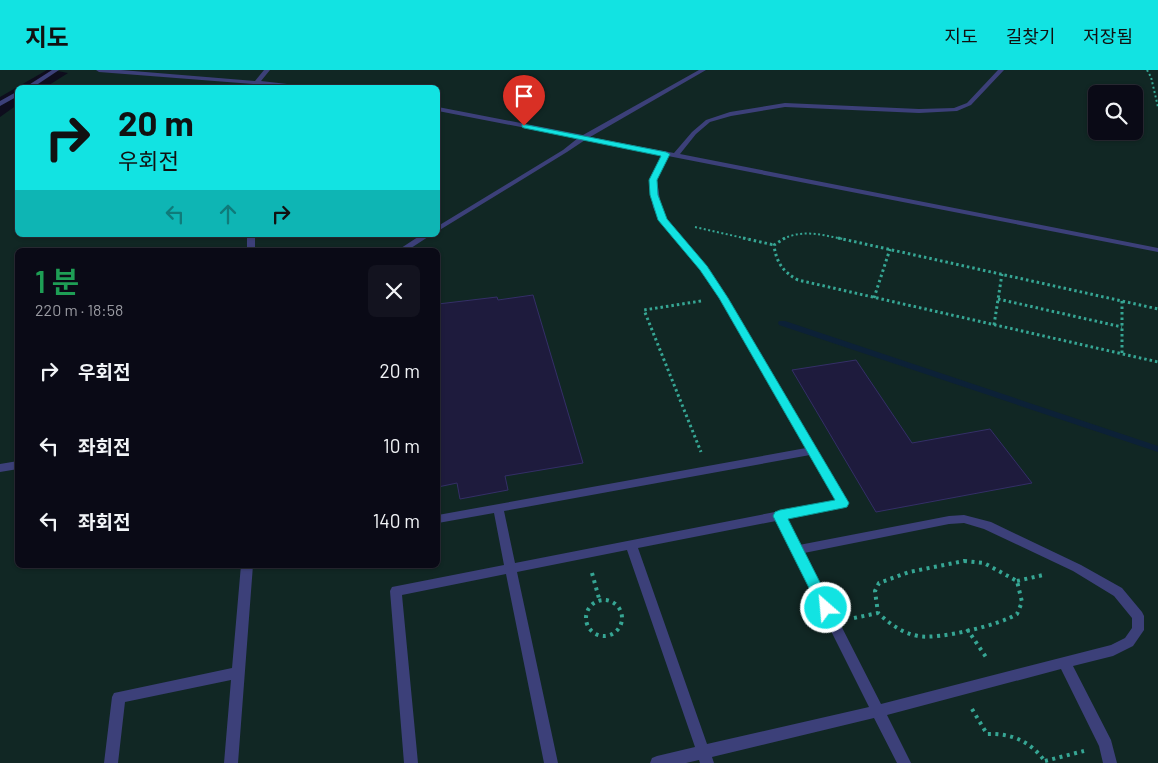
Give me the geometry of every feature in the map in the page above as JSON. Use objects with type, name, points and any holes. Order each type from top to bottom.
[{"type":"street","points":[[32,85],[56,70]]},
{"type":"street","points":[[99,70],[256,85],[267,70]]},
{"type":"street","points":[[440,228],[583,138],[703,70]]},
{"type":"street","points":[[411,763],[396,590],[843,503],[811,451],[724,298],[704,268],[663,220],[654,195],[653,180],[670,155],[708,121],[730,114],[785,105],[919,111],[955,110],[969,104],[1001,70]]},
{"type":"street","points":[[0,104],[15,95]]},
{"type":"street","points":[[440,109],[1158,250]]},
{"type":"street","points":[[405,248],[424,237]]},
{"type":"street","points":[[440,519],[811,451]]},
{"type":"street","points":[[0,468],[15,466]]},
{"type":"street","points":[[498,508],[551,763]]},
{"type":"street","points":[[780,516],[904,763]]},
{"type":"street","points":[[657,763],[705,758],[1001,678],[1065,664],[1113,650],[1129,642],[1138,630],[1138,616],[1118,592],[1077,568],[1003,532],[974,521],[949,520],[797,550]]},
{"type":"street","points":[[631,544],[705,758]]},
{"type":"street","points":[[231,763],[246,568]]},
{"type":"street","points":[[1065,664],[1106,745],[1110,763]]},
{"type":"street","points":[[111,763],[119,697],[238,673]]},
{"type":"path","points":[[1147,70],[1151,77],[1158,107]]},
{"type":"path","points":[[663,220],[774,245]]},
{"type":"path","points":[[1158,309],[812,232],[793,234],[781,239],[774,245],[774,257],[787,276],[798,280],[1158,362]]},
{"type":"path","points":[[874,298],[890,249]]},
{"type":"path","points":[[994,325],[1002,274]]},
{"type":"path","points":[[708,469],[644,310],[724,298]]},
{"type":"path","points":[[998,299],[1122,327]]},
{"type":"path","points":[[1122,300],[1122,354]]},
{"type":"path","points":[[587,553],[600,602]]},
{"type":"path","points":[[964,561],[984,563],[1017,581],[1022,599],[1020,609],[1016,615],[1003,621],[967,629],[926,637],[900,631],[878,613],[875,591],[879,583],[887,579],[909,572],[964,561]]},
{"type":"path","points":[[600,602],[606,602],[618,607],[623,616],[621,627],[617,631],[605,635],[593,632],[586,623],[585,617],[590,607],[600,602]]},
{"type":"path","points":[[967,629],[1001,678]]},
{"type":"path","points":[[961,689],[987,734],[1001,733],[1014,736],[1030,745],[1046,762],[1106,745]]},
{"type":"green space","points":[[0,70],[47,70],[21,85],[15,85],[15,88],[0,97]]},
{"type":"green space","points":[[52,70],[1158,70],[1158,763],[0,763],[0,117],[15,106],[15,237],[440,237],[440,85],[49,85],[68,73]]},
{"type":"building","points":[[533,295],[583,463],[505,476],[508,490],[460,499],[457,483],[440,487],[440,304],[497,297],[498,300]]},
{"type":"building","points":[[856,360],[912,443],[990,429],[1032,483],[876,512],[792,370]]},
{"type":"waterway","points":[[782,323],[1158,449]]},
{"type":"route","points":[[524,126],[666,154],[653,180],[657,207],[663,220],[704,268],[724,298],[811,451],[843,503],[780,516],[826,608]]}]
